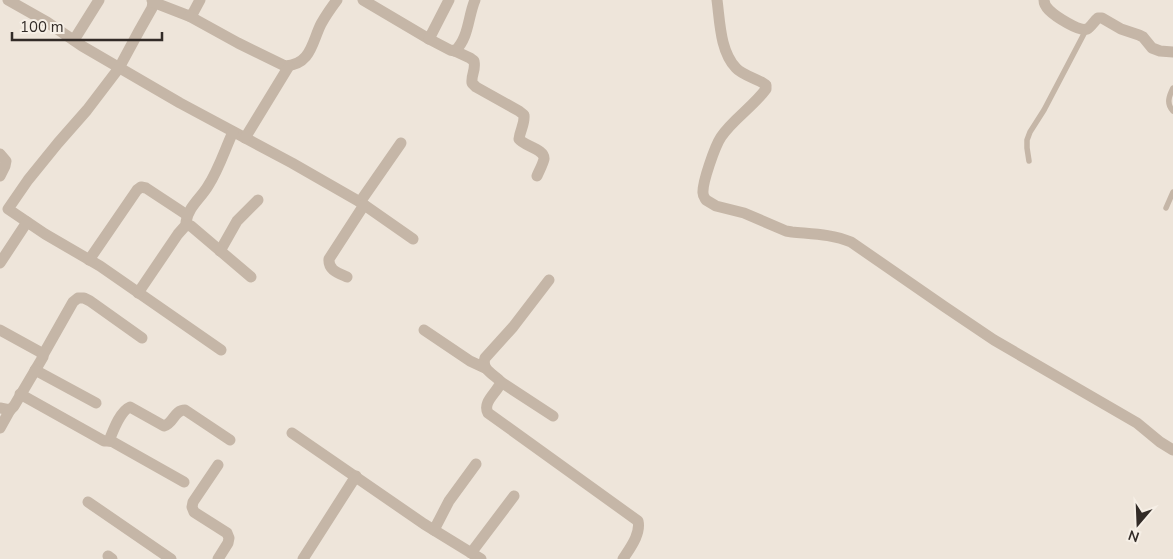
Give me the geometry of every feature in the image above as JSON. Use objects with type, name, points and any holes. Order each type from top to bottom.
[{"type":"street","points":[[8,0],[180,103],[362,203],[413,239]]},
{"type":"street","points":[[74,40],[99,0]]},
{"type":"street","points":[[188,16],[200,0]]},
{"type":"street","points":[[221,350],[89,260],[4,207],[87,110],[119,68],[152,8],[153,1],[188,16],[285,66],[294,66],[302,62],[310,52],[322,23],[336,0]]},
{"type":"street","points":[[363,0],[429,39],[474,61],[475,68],[471,78],[472,83],[519,110],[524,116],[525,121],[518,139],[543,154],[544,159],[537,176]]},
{"type":"street","points":[[429,39],[449,0]]},
{"type":"street","points":[[456,51],[466,32],[471,8],[475,0]]},
{"type":"street","points":[[716,0],[724,45],[730,59],[737,70],[764,83],[766,89],[720,138],[708,169],[703,192],[706,200],[716,206],[744,212],[786,231],[829,235],[851,242],[994,340],[1137,423],[1173,450]]},
{"type":"street","points":[[1044,0],[1048,9],[1064,21],[1081,30],[1086,30],[1094,21],[1102,18],[1121,29],[1139,35],[1152,48],[1173,52]]},
{"type":"street","points":[[245,138],[289,66]]},
{"type":"street","points":[[138,293],[178,234],[190,209],[208,186],[234,132]]},
{"type":"street","points":[[347,277],[332,270],[328,264],[329,259],[400,143]]},
{"type":"street","points":[[0,154],[6,161],[0,176]]},
{"type":"street","points":[[89,260],[137,190],[141,187],[146,188],[186,220],[251,277]]},
{"type":"street","points":[[220,251],[237,221],[258,200]]},
{"type":"street","points":[[0,263],[27,222]]},
{"type":"street","points":[[485,368],[483,363],[485,358],[549,280]]},
{"type":"street","points":[[0,428],[5,409],[20,394],[36,370],[73,302],[78,298],[90,301],[142,338]]},
{"type":"street","points":[[0,330],[43,355]]},
{"type":"street","points":[[424,330],[470,361],[485,368],[501,382],[554,416]]},
{"type":"street","points":[[36,370],[96,403]]},
{"type":"street","points":[[501,382],[486,405],[488,413],[638,520],[639,525],[636,536],[623,559]]},
{"type":"street","points":[[20,394],[104,441],[114,442],[184,482]]},
{"type":"street","points":[[109,440],[121,415],[125,409],[130,407],[164,426],[169,423],[177,412],[185,410],[230,440]]},
{"type":"street","points":[[292,433],[434,530],[476,556],[514,496]]},
{"type":"street","points":[[434,530],[449,501],[476,464]]},
{"type":"street","points":[[218,465],[193,502],[192,507],[194,512],[227,533],[230,538],[218,559]]},
{"type":"street","points":[[303,559],[356,476]]},
{"type":"street","points":[[88,502],[171,559]]},
{"type":"lane","points":[[1029,161],[1027,148],[1030,132],[1044,110],[1086,30]]},
{"type":"lane","points":[[1173,88],[1168,100],[1173,111]]},
{"type":"lane","points":[[1166,208],[1173,192]]}]
